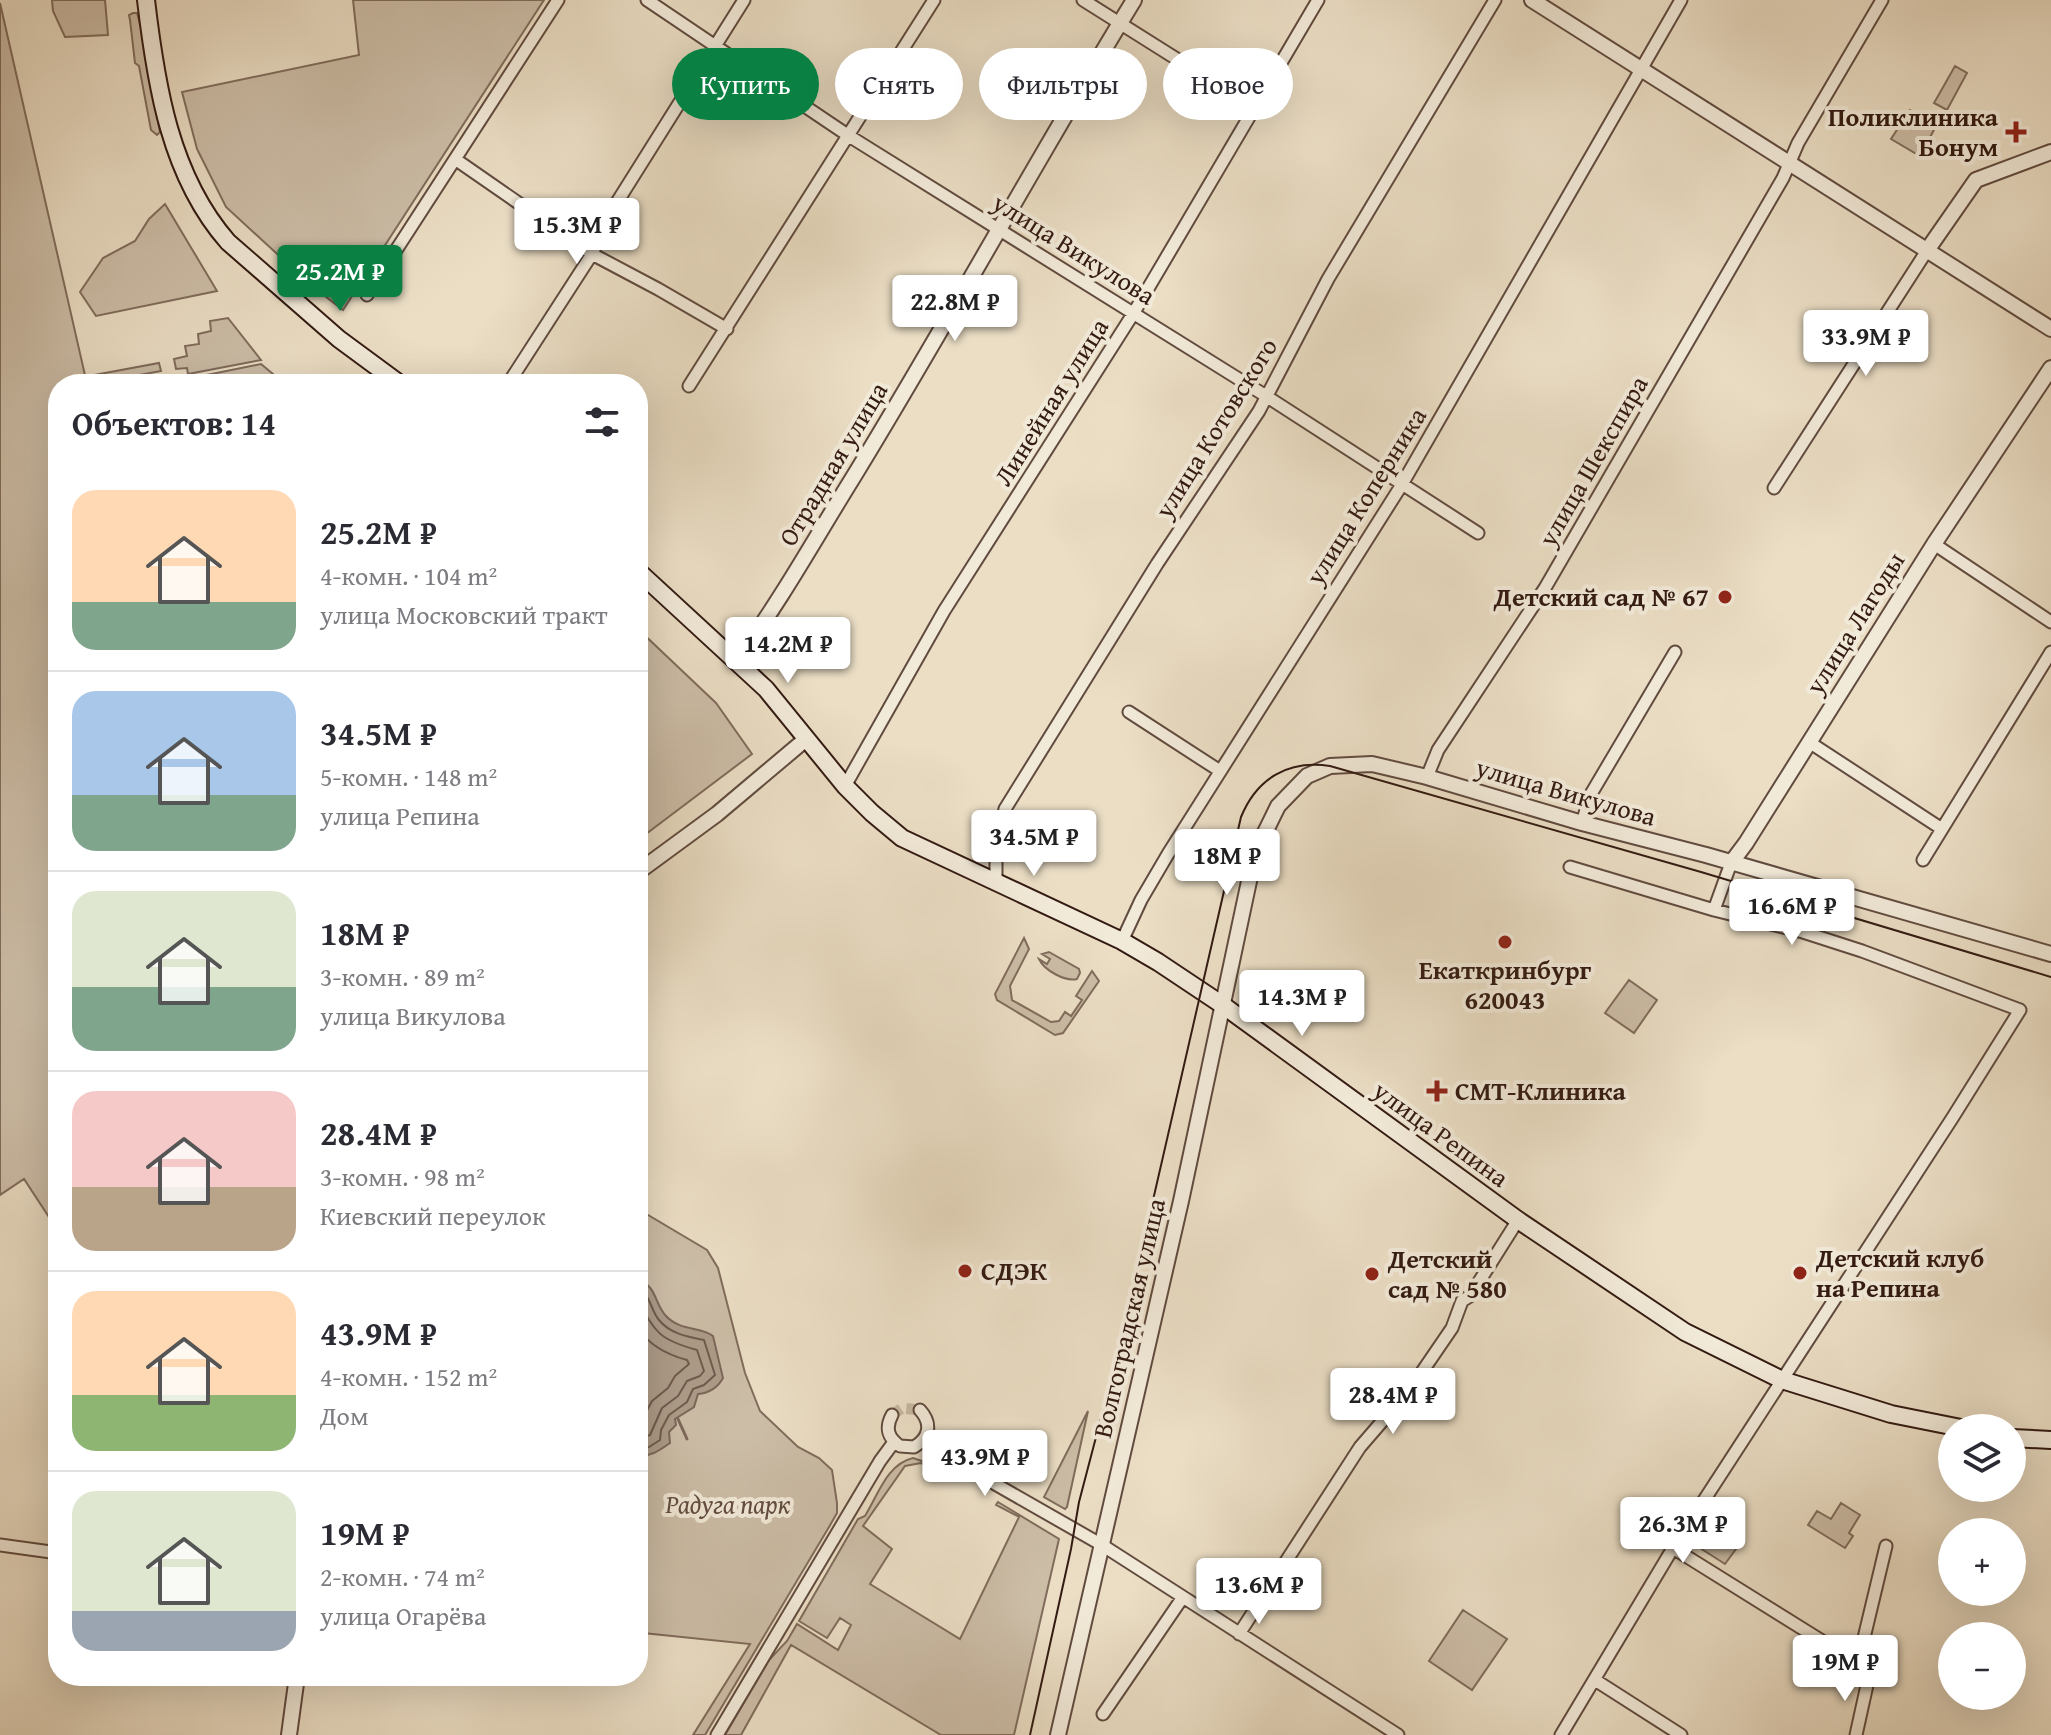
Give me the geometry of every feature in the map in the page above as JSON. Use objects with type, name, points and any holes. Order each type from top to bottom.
[{"type":"main road","points":[[146,0],[157,75],[170,132],[189,184],[213,224],[228,242],[339,339],[386,374]]},
{"type":"main road","name":"улица Репина","points":[[648,580],[766,689],[845,786],[902,838],[1122,941],[1224,1006],[1518,1220],[1685,1332],[1782,1380],[1891,1414],[1938,1423]]},
{"type":"main road","points":[[2026,1439],[2051,1440]]},
{"type":"street","points":[[367,295],[558,0]]},
{"type":"street","name":"улица Викулова","points":[[647,0],[849,136],[1266,396],[1478,533]]},
{"type":"street","points":[[514,374],[592,254],[609,215],[744,0]]},
{"type":"street","points":[[689,386],[934,0]]},
{"type":"street","points":[[1083,0],[1163,49]]},
{"type":"street","name":"Отрадная улица","points":[[737,660],[920,366],[996,229],[1134,0]]},
{"type":"street","name":"Линейная улица","points":[[1289,48],[1318,0]]},
{"type":"street","name":"улица Котовского","points":[[996,884],[996,848],[1005,809],[1266,396],[1328,279],[1495,0]]},
{"type":"street","points":[[1532,0],[2051,329]]},
{"type":"street","name":"улица Коперника","points":[[1122,941],[1141,900],[1220,771],[1401,486],[1681,0]]},
{"type":"street","name":"улица Шекспира","points":[[1427,777],[1438,750],[1545,588],[1783,178],[1798,143],[1882,0]]},
{"type":"street","name":"Линейная улица","points":[[845,786],[944,611],[1133,314],[1245,120]]},
{"type":"street","points":[[1774,488],[1976,180],[2051,152]]},
{"type":"street","points":[[455,159],[592,254],[727,329]]},
{"type":"street","name":"улица Лагоды","points":[[1714,910],[1731,863],[1934,544],[2051,368]]},
{"type":"street","points":[[1934,544],[2051,622]]},
{"type":"street","points":[[1582,823],[1591,794],[1675,652]]},
{"type":"street","points":[[1923,860],[2051,652]]},
{"type":"street","points":[[1129,712],[1220,771]]},
{"type":"street","points":[[648,865],[717,814],[806,739]]},
{"type":"street","points":[[1809,742],[1942,829]]},
{"type":"street","name":"улица Викулова","points":[[1224,1006],[1255,853],[1271,818],[1286,795],[1307,776],[1320,768],[1340,764],[1372,764],[1427,777],[2051,954]]},
{"type":"street","points":[[1561,1735],[1673,1548],[2020,1010],[1803,932],[1714,910],[1570,867]]},
{"type":"street","name":"Волгоградская улица","points":[[1058,1735],[1224,1006]]},
{"type":"street","points":[[1239,1634],[1360,1447],[1411,1388],[1452,1328],[1462,1301],[1470,1296],[1518,1220]]},
{"type":"street","points":[[892,1415],[887,1429],[894,1442],[900,1446],[914,1447],[926,1438],[928,1423],[920,1410]]},
{"type":"street","points":[[926,1438],[955,1461],[1102,1545],[1398,1735]]},
{"type":"street","points":[[717,1735],[894,1442]]},
{"type":"street","points":[[0,1545],[48,1552]]},
{"type":"street","points":[[1858,1663],[1886,1546]]},
{"type":"street","points":[[1673,1548],[1867,1669],[1869,1676],[1856,1735]]},
{"type":"street","points":[[1103,1714],[1183,1597]]},
{"type":"street","points":[[1595,1680],[1681,1735]]},
{"type":"street","points":[[289,1735],[296,1686]]},
{"type":"green space","points":[[52,0],[105,0],[108,35],[65,37],[53,11]]},
{"type":"green space","points":[[353,0],[544,0],[343,310],[312,286],[226,207],[197,149],[182,92],[359,55]]},
{"type":"green space","points":[[0,3],[85,374],[48,374],[48,1216],[24,1179],[0,1195]]},
{"type":"green space","points":[[137,13],[141,28],[160,132],[157,135],[151,130],[139,66],[135,63],[129,15]]},
{"type":"green space","points":[[1955,66],[1967,73],[1947,110],[1934,103]]},
{"type":"green space","points":[[1910,110],[1936,126],[1920,156],[1891,139]]},
{"type":"green space","points":[[165,204],[217,291],[96,316],[80,292],[103,258],[135,241],[149,219]]},
{"type":"green space","points":[[228,318],[261,360],[188,374],[187,368],[176,369],[174,359],[187,356],[185,346],[199,344],[198,334],[211,331],[210,321]]},
{"type":"green space","points":[[159,363],[161,371],[145,374],[99,374]]},
{"type":"green space","points":[[261,364],[273,374],[212,374]]},
{"type":"green space","points":[[648,638],[716,703],[752,754],[648,832]]},
{"type":"green space","points":[[1024,938],[1029,949],[1010,986],[1012,1000],[1051,1022],[1059,1021],[1065,1012],[1071,1016],[1082,1000],[1076,996],[1092,971],[1099,981],[1063,1033],[1055,1035],[997,1000],[995,994]]},
{"type":"green space","points":[[1049,952],[1079,969],[1077,979],[1061,977],[1045,967],[1039,959],[1047,964],[1050,959],[1042,954]]},
{"type":"green space","points":[[1629,980],[1657,1000],[1634,1033],[1605,1013]]},
{"type":"green space","name":"Радуга парк","points":[[648,1215],[707,1250],[718,1268],[745,1373],[760,1411],[798,1447],[819,1458],[832,1470],[837,1513],[705,1735],[693,1735],[750,1644],[648,1634]]},
{"type":"green space","points":[[1088,1411],[1067,1507],[1065,1509],[1044,1497]]},
{"type":"green space","points":[[913,1458],[934,1465],[932,1468],[921,1463],[905,1466],[863,1526],[892,1549],[870,1584],[960,1639],[1019,1517],[996,1505],[998,1502],[1059,1539],[1014,1735],[941,1735],[791,1645],[741,1735],[725,1735],[769,1660],[787,1641],[797,1624],[838,1650],[851,1625],[840,1618],[827,1638],[799,1621],[858,1519],[865,1516],[884,1481],[896,1467]]},
{"type":"green space","points":[[1841,1503],[1860,1515],[1849,1533],[1853,1536],[1845,1548],[1808,1525],[1817,1511],[1831,1519]]},
{"type":"green space","points":[[1716,1521],[1744,1538],[1725,1564],[1700,1548]]},
{"type":"green space","points":[[1463,1610],[1507,1639],[1472,1690],[1429,1661]]},
{"type":"water","points":[[648,1285],[662,1311],[672,1321],[713,1336],[723,1378],[713,1389],[698,1394],[694,1407],[675,1419],[676,1425],[669,1432],[670,1443],[648,1454]]},
{"type":"waterway","points":[[678,1419],[687,1439]]},
{"type":"tunnel","points":[[892,1415],[902,1408],[920,1410]]},
{"type":"tram line","points":[[1030,1735],[1079,1502],[1117,1357],[1241,817],[1265,782],[1288,769],[1330,766],[1701,872],[2051,977]]},
{"type":"place","name":"Поликлиника Бонум","points":[[2016,132]]},
{"type":"place","name":"Детский сад № 67","points":[[1725,597]]},
{"type":"place","name":"Екаткринбург 620043","points":[[1505,942]]},
{"type":"place","name":"СМТ-Клиника","points":[[1437,1091]]},
{"type":"place","name":"СДЭК","points":[[965,1271]]},
{"type":"place","name":"Детский клуб на Репина","points":[[1800,1273]]},
{"type":"place","name":"Детский сад № 580","points":[[1372,1274]]}]
